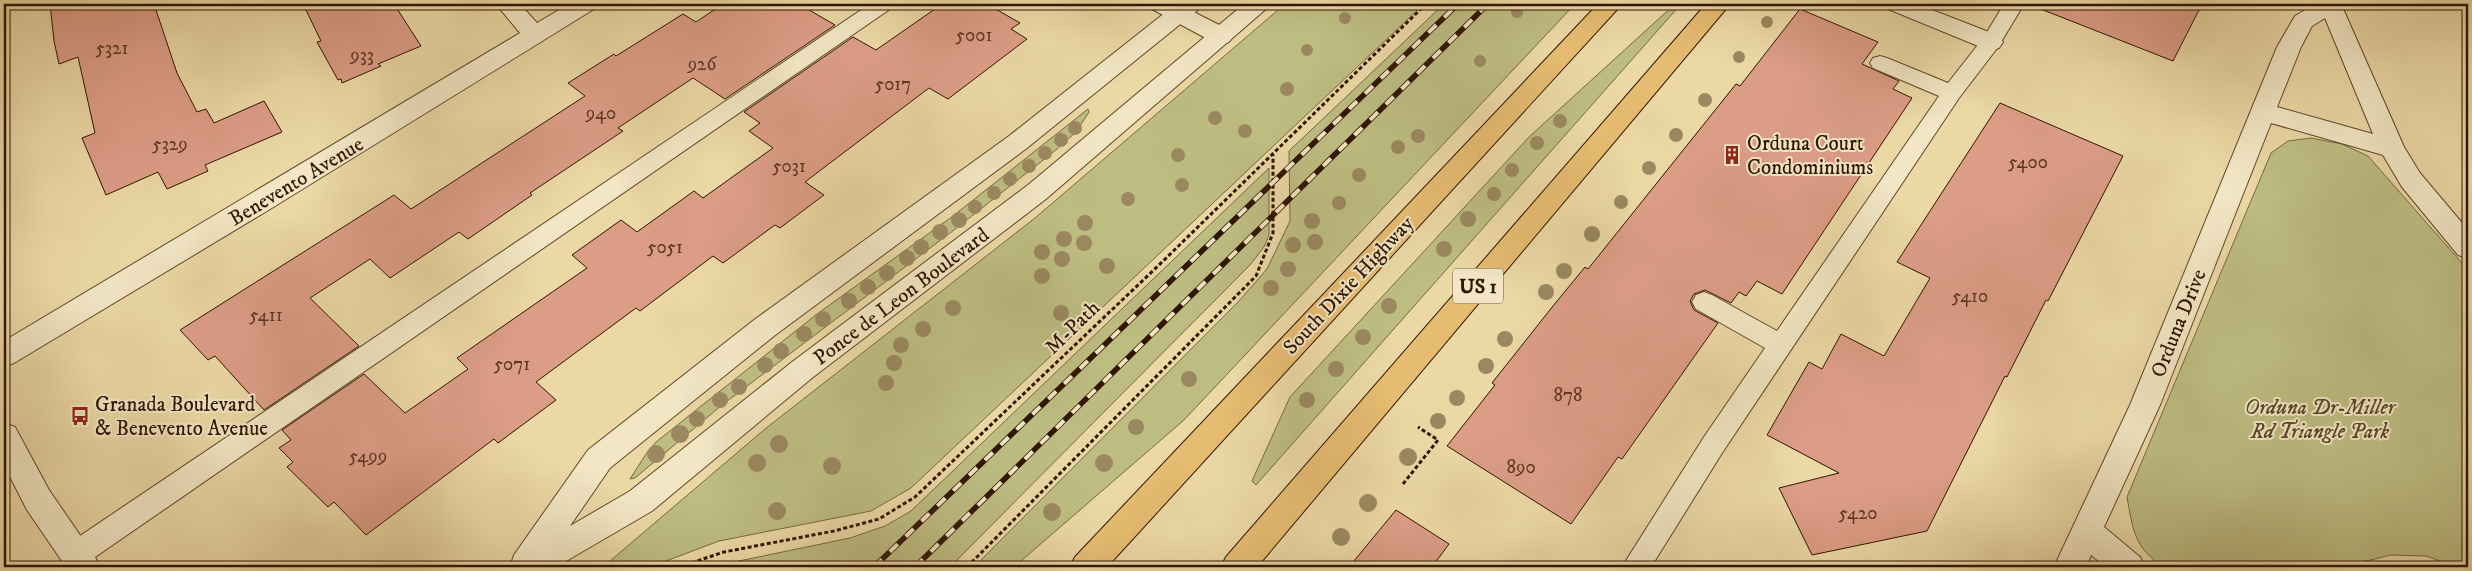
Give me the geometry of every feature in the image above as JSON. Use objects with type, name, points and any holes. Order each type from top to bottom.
[{"type":"highway","name":"South Dixie Highway","points":[[1086,567],[1611,4]]},
{"type":"highway","name":"US 1","points":[[1236,567],[1719,4]]},
{"type":"street","points":[[506,4],[535,35]]},
{"type":"street","name":"Benevento Avenue","points":[[4,355],[258,204],[586,4]]},
{"type":"street","name":"Ponce de Leon Boulevard","points":[[528,567],[641,501],[802,370],[1037,192],[1258,4]]},
{"type":"street","points":[[1896,4],[1991,42]]},
{"type":"street","name":"Orduna Drive","points":[[2070,567],[2144,405],[2289,47],[2303,22],[2330,4],[2392,148],[2411,180],[2468,248]]},
{"type":"street","points":[[523,567],[599,459],[764,328],[936,204],[1018,142],[1177,7],[1221,36]]},
{"type":"street","points":[[2264,112],[2392,148]]},
{"type":"street","points":[[4,436],[38,500],[80,561]]},
{"type":"street","points":[[2087,532],[2129,567]]},
{"type":"lane","points":[[80,561],[192,477],[882,4]]},
{"type":"lane","points":[[1636,567],[1712,446],[1952,94],[1991,42],[2014,4]]},
{"type":"lane","points":[[1880,63],[1952,94]]},
{"type":"lane","points":[[1704,302],[1782,345]]},
{"type":"path","name":"M-Path","points":[[678,567],[724,552],[834,531],[879,519],[915,497],[1274,155],[1403,24],[1426,4]]},
{"type":"path","points":[[967,567],[1256,276],[1273,233],[1274,155]]},
{"type":"path","points":[[1404,484],[1438,440],[1418,427]]},
{"type":"green space","points":[[1285,4],[1424,4],[911,488],[871,511],[719,541],[666,561],[656,567],[603,567],[765,429],[1035,218]]},
{"type":"green space","points":[[1444,4],[1575,4],[1184,420],[1014,567],[974,567],[1238,302],[1267,269],[1290,221],[1289,151]]},
{"type":"green space","points":[[1675,4],[1681,4],[1256,485],[1252,481],[1290,397],[1529,137]]},
{"type":"green space","points":[[1088,109],[1089,112],[1076,132],[1056,150],[954,230],[722,405],[635,478],[630,479],[656,442],[817,314],[953,216]]},
{"type":"green space","name":"Orduna Dr-Miller Rd Triangle Park","points":[[2311,138],[2342,144],[2368,156],[2468,270],[2468,567],[2458,567],[2426,556],[2391,555],[2342,567],[2163,567],[2153,560],[2140,545],[2136,537],[2127,497],[2271,153],[2288,141]]},
{"type":"green space","points":[[1269,168],[1269,235],[1264,247],[1250,265],[950,567],[710,567],[850,538],[885,526],[911,511]]},
{"type":"building","points":[[50,4],[154,4],[177,73],[197,112],[206,109],[214,123],[264,101],[282,132],[205,165],[208,171],[167,189],[158,172],[106,195],[82,138],[95,133],[78,57],[59,64],[54,41]]},
{"type":"building","points":[[303,4],[394,4],[421,46],[378,64],[381,66],[342,83],[341,79],[338,80],[317,42],[321,41]]},
{"type":"building","points":[[723,4],[799,4],[835,25],[725,99],[693,78],[618,128],[623,131],[530,193],[532,195],[468,239],[459,232],[390,278],[370,259],[310,298],[359,346],[264,410],[215,356],[208,360],[180,330],[394,195],[411,209],[585,96],[568,83],[614,54],[616,56],[683,14],[696,22]]},
{"type":"building","points":[[942,4],[987,4],[1020,23],[1011,29],[1027,39],[948,99],[929,88],[805,182],[824,195],[780,228],[775,225],[723,263],[713,256],[640,311],[636,308],[536,382],[556,400],[498,443],[494,439],[366,535],[334,502],[328,507],[287,467],[293,462],[279,448],[291,440],[282,430],[364,374],[405,413],[468,369],[457,358],[587,268],[572,255],[621,220],[637,232],[694,191],[703,198],[773,148],[749,131],[760,123],[744,112],[853,37],[876,50]]},
{"type":"building","points":[[2034,4],[2202,4],[2173,61],[2033,6]]},
{"type":"building","points":[[1800,9],[1878,42],[1862,64],[1899,81],[1893,89],[1912,98],[1782,294],[1757,281],[1746,296],[1739,292],[1731,303],[1705,290],[1694,294],[1690,301],[1694,310],[1718,323],[1622,459],[1618,457],[1571,524],[1447,446],[1495,385],[1492,383],[1553,306],[1585,267],[1588,269],[1736,84],[1740,86]]},
{"type":"building","points":[[2000,103],[2123,156],[2048,301],[2046,300],[2007,377],[2005,376],[1927,531],[1812,555],[1779,488],[1839,473],[1767,435],[1809,362],[1822,369],[1841,334],[1884,356],[1930,278],[1897,262]]},
{"type":"building","points":[[1396,510],[1449,544],[1432,567],[1349,567]]},
{"type":"railway","points":[[874,567],[1458,4]]},
{"type":"railway","points":[[915,567],[1488,4]]},
{"type":"place","name":"Orduna Court Condominiums","points":[[1732,155]]},
{"type":"place","name":"Granada Boulevard & Benevento Avenue","points":[[80,416]]}]
